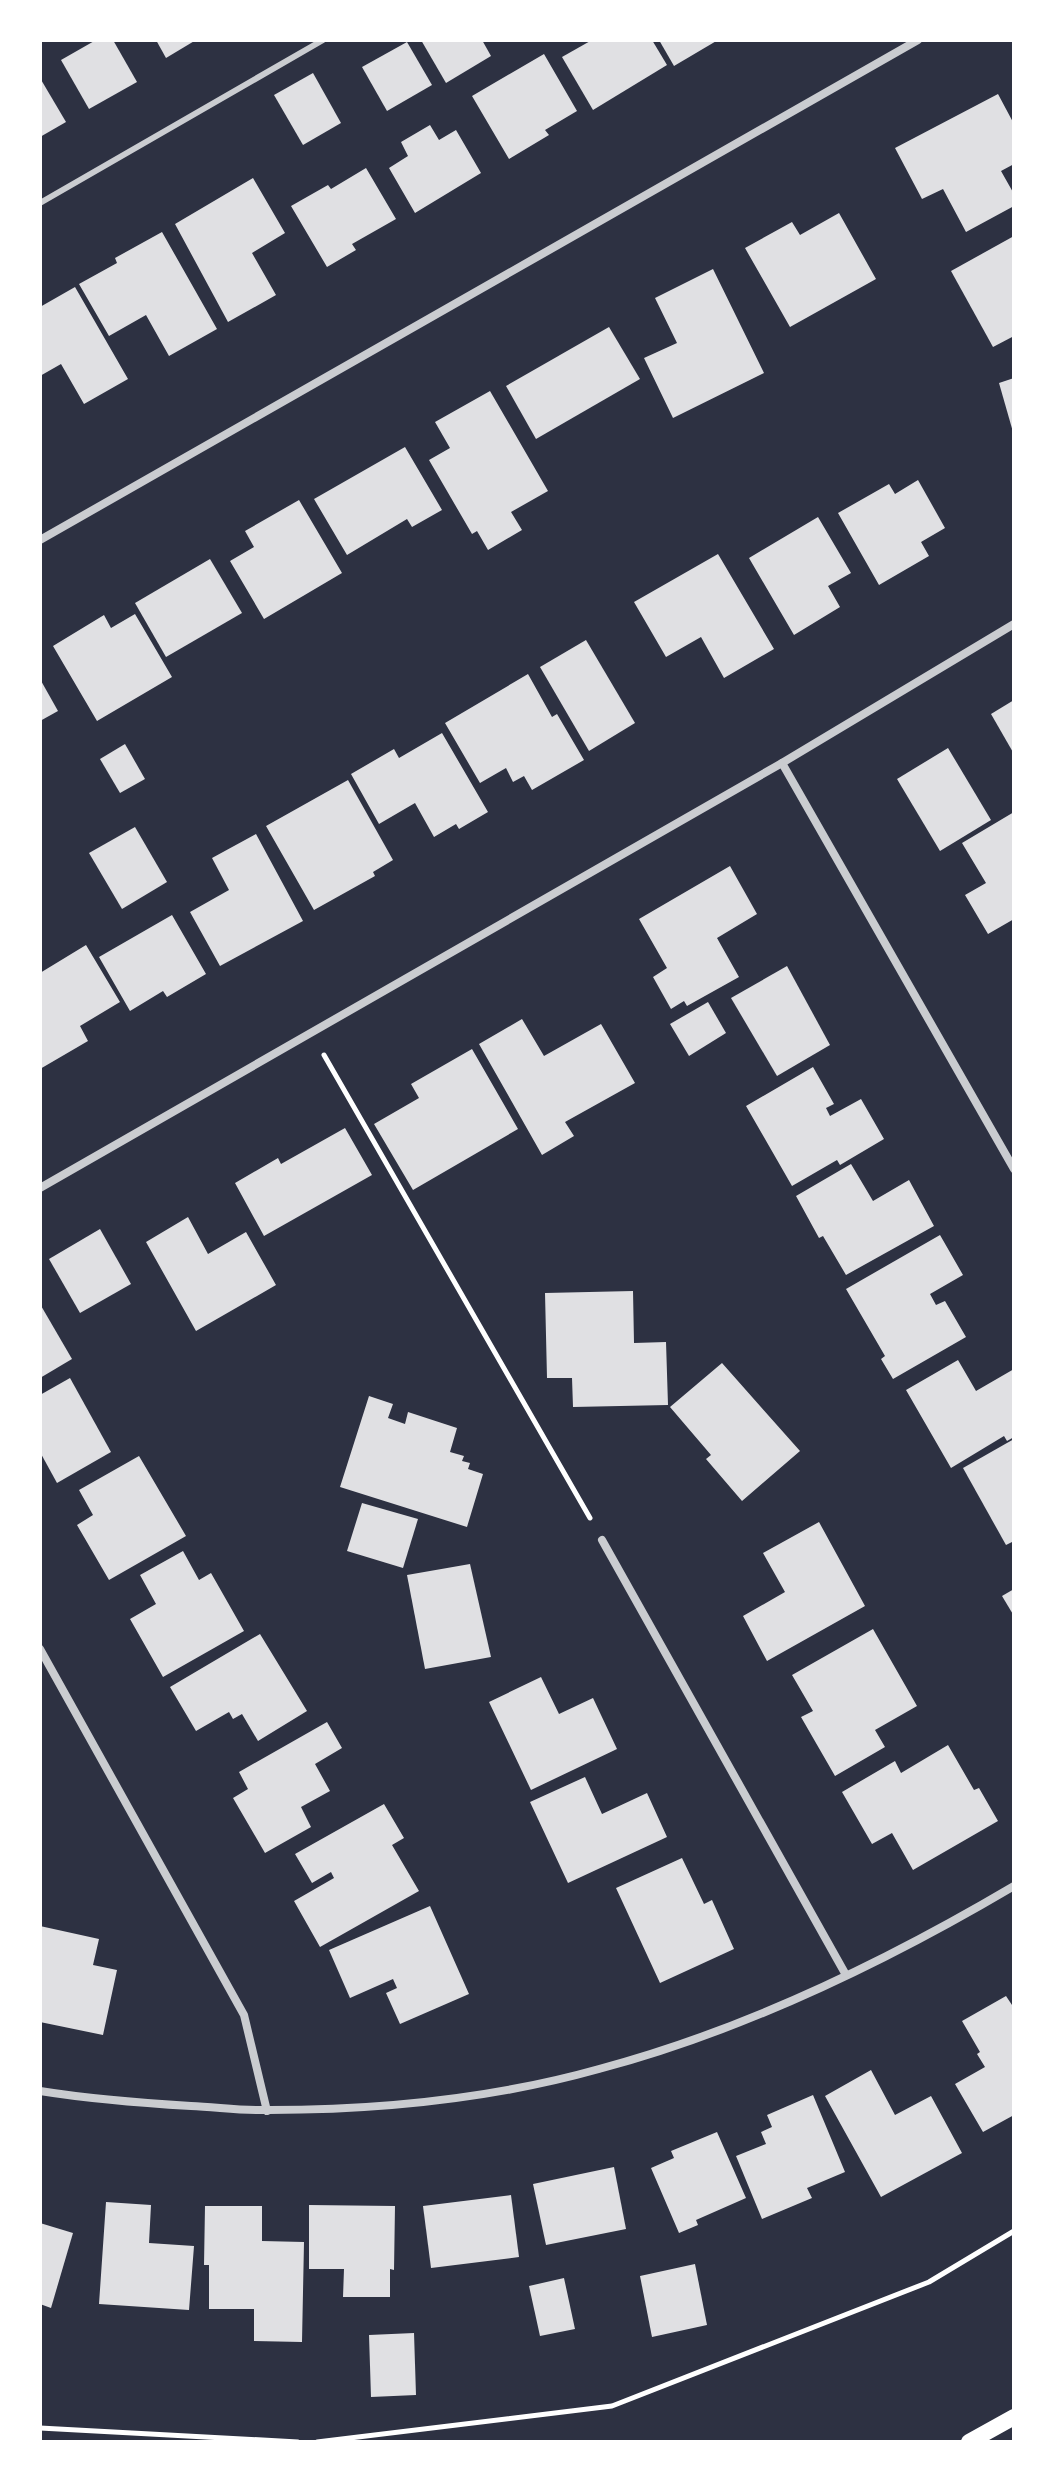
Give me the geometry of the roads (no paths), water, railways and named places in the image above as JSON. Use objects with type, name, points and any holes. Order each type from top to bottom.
[{"type":"main road","points":[[969,2442],[1014,2417]]},
{"type":"street","points":[[40,540],[918,40]]},
{"type":"street","points":[[40,1188],[782,763],[1014,624]]},
{"type":"street","points":[[782,763],[1014,1169]]},
{"type":"street","points":[[602,1540],[846,1975]]},
{"type":"street","points":[[40,1649],[244,2015],[267,2111]]},
{"type":"street","points":[[40,2091],[87,2099],[267,2111],[388,2106],[494,2093],[599,2070],[688,2042],[846,1975],[960,1918],[1014,1886]]},
{"type":"lane","points":[[40,203],[323,40]]}]
